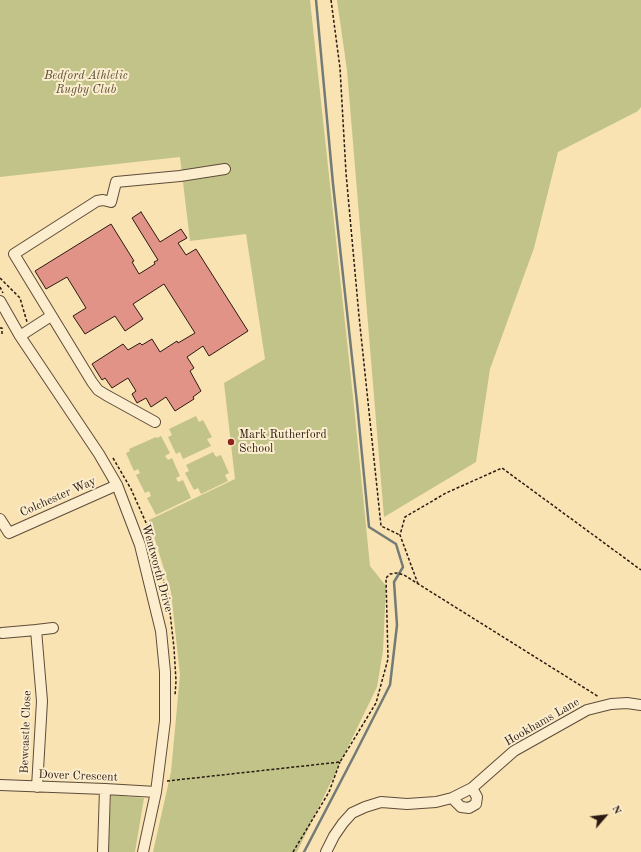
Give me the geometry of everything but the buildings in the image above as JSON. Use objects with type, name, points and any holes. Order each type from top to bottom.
[{"type":"street","points":[[155,422],[98,390],[14,254],[97,202],[104,200],[111,202],[116,182],[180,176],[225,169]]},
{"type":"street","name":"Wentworth Drive","points":[[0,301],[20,336],[95,447],[117,485],[140,545],[161,631],[165,672],[166,722],[156,792],[143,852]]},
{"type":"street","points":[[20,336],[51,316]]},
{"type":"street","name":"Colchester Way","points":[[0,519],[4,534],[117,485]]},
{"type":"street","points":[[2,633],[53,628]]},
{"type":"street","name":"Bewcastle Close","points":[[36,630],[42,701],[36,787]]},
{"type":"street","name":"Hookhams Lane","points":[[326,852],[343,822],[352,813],[381,802],[407,804],[436,802],[452,798],[472,788],[514,751],[587,710],[611,704],[627,703],[641,705]]},
{"type":"street","name":"Dover Crescent","points":[[0,786],[156,792]]},
{"type":"street","points":[[452,798],[461,807],[469,808],[476,804],[477,797],[472,788]]},
{"type":"street","points":[[103,852],[104,789]]},
{"type":"path","points":[[331,0],[340,68],[348,189],[359,316],[381,526],[400,535]]},
{"type":"path","points":[[0,278],[20,298],[30,329]]},
{"type":"path","points":[[0,328],[2,328],[2,334]]},
{"type":"path","points":[[418,584],[400,535],[405,517],[446,492],[502,468],[641,570]]},
{"type":"path","points":[[293,852],[329,792],[340,762],[376,703],[388,659],[386,578],[390,574],[397,573],[418,584],[611,704]]},
{"type":"path","points":[[165,781],[340,762]]},
{"type":"green space","name":"Bedford Athletic Rugby Club","points":[[0,0],[310,0],[370,566],[386,586],[383,651],[377,687],[297,852],[153,852],[171,772],[180,675],[171,592],[149,520],[235,479],[224,383],[265,359],[246,234],[190,241],[180,157],[0,177]]},
{"type":"green space","points":[[337,0],[641,0],[641,107],[638,111],[558,152],[534,248],[490,369],[476,462],[384,517],[347,70]]},
{"type":"green space","points":[[196,416],[199,422],[203,420],[212,437],[207,439],[211,446],[183,459],[180,452],[176,454],[168,437],[172,435],[169,429]]},
{"type":"green space","points":[[161,436],[170,453],[165,456],[168,460],[172,458],[180,476],[176,478],[178,482],[183,480],[191,498],[156,515],[147,498],[151,496],[149,491],[145,493],[136,475],[140,473],[138,469],[134,471],[126,453],[130,451],[129,449]]},
{"type":"green space","points":[[213,452],[216,457],[221,455],[229,473],[225,475],[228,481],[201,494],[198,488],[194,490],[185,473],[189,471],[186,465]]},
{"type":"green space","points":[[111,795],[144,798],[135,852],[108,852]]},
{"type":"waterway","points":[[304,852],[390,685],[397,625],[394,582],[403,567],[396,544],[369,527],[333,184],[316,0]]},
{"type":"place","name":"Mark Rutherford School","points":[[231,442]]}]
